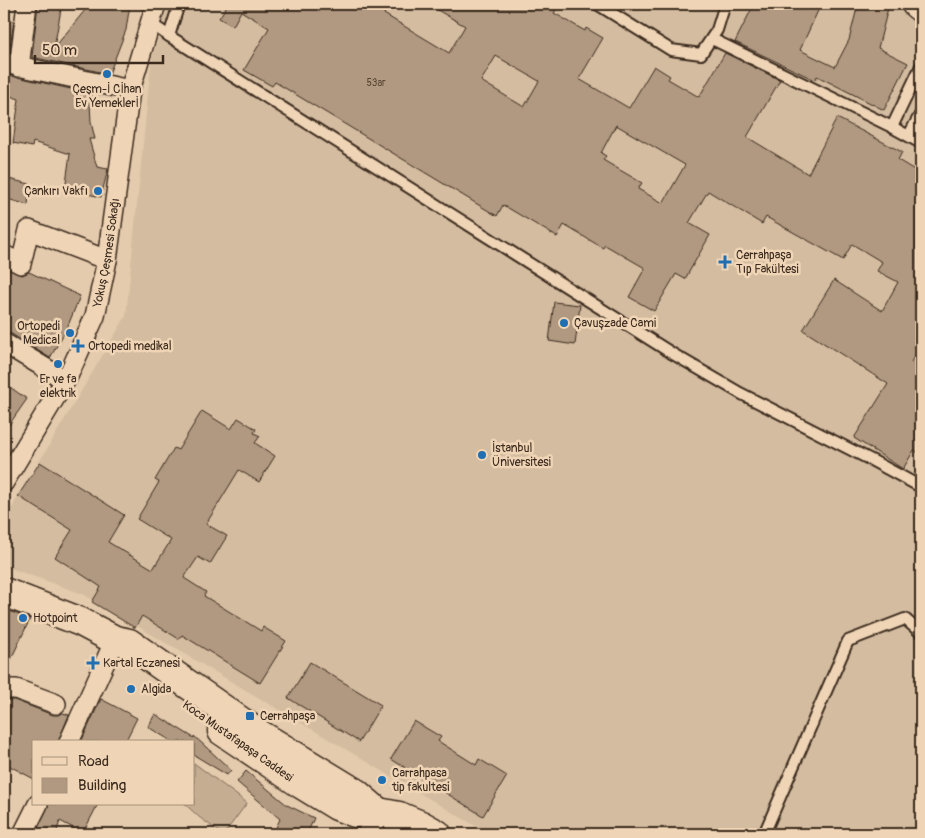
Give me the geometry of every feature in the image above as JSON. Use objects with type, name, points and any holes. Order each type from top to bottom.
[{"type":"street","points":[[27,4],[11,65],[130,90]]},
{"type":"street","points":[[916,4],[921,8]]},
{"type":"street","name":"Yokuş Çeşmesi Sokağı","points":[[4,482],[65,380],[95,316],[107,260],[130,90],[150,11]]},
{"type":"street","points":[[4,255],[21,264],[29,230],[107,260]]},
{"type":"street","points":[[4,343],[65,380]]},
{"type":"street","name":"Koca Mustafapaşa Caddesi","points":[[4,592],[81,622],[115,640],[129,643],[256,732],[356,793],[372,823],[399,816],[437,834]]},
{"type":"street","points":[[70,740],[115,640]]},
{"type":"street","points":[[4,689],[16,689],[56,704]]},
{"type":"street","points":[[23,834],[37,806]]},
{"type":"lane","points":[[169,36],[179,4]]},
{"type":"lane","points":[[597,4],[671,50],[701,54],[717,30],[725,4]]},
{"type":"lane","points":[[150,11],[169,36],[672,354],[740,393],[920,484]]},
{"type":"lane","points":[[712,39],[909,135],[921,143]]},
{"type":"lane","points":[[892,127],[921,66]]},
{"type":"lane","points":[[909,135],[921,113]]},
{"type":"lane","points":[[764,834],[848,641],[905,619],[921,633]]},
{"type":"shaded area","name":"İstanbul Üniversitesi","points":[[168,4],[904,4],[921,17],[921,834],[489,834],[83,594],[4,566],[4,521],[126,316],[151,63]]},
{"type":"shaded area","points":[[195,764],[247,803],[224,834],[199,817],[187,806],[195,806]]},
{"type":"building","points":[[38,4],[62,4],[54,48],[90,4],[130,4],[126,30],[109,74],[32,57]]},
{"type":"building","points":[[228,4],[371,4],[385,12],[384,14],[449,53],[465,26],[427,4],[559,4],[554,13],[585,31],[586,28],[603,38],[579,79],[629,108],[654,66],[670,76],[668,79],[699,97],[725,53],[780,80],[747,137],[808,174],[837,118],[902,152],[898,160],[921,174],[921,345],[911,362],[921,369],[921,455],[914,450],[903,469],[854,438],[888,384],[803,330],[834,280],[882,311],[898,282],[877,271],[882,262],[852,244],[843,260],[766,217],[762,224],[708,191],[689,223],[710,235],[685,279],[676,274],[654,311],[629,297],[645,268],[605,245],[603,248],[564,225],[557,237],[503,205],[497,216],[275,82],[272,86],[244,70],[269,28],[241,11],[233,26],[219,18]],"holes":[[[496,56],[539,81],[524,107],[481,81]],[[616,125],[685,165],[663,203],[638,189],[642,183],[603,160],[606,156],[601,153]]]},
{"type":"building","points":[[754,4],[821,4],[800,50],[835,67],[849,40],[858,4],[889,4],[878,48],[908,63],[884,110],[817,76],[815,80],[735,42]]},
{"type":"building","points":[[4,18],[14,21],[9,53],[4,52]]},
{"type":"building","points":[[4,74],[93,94],[90,103],[91,122],[95,139],[89,139],[97,167],[108,169],[101,197],[65,189],[70,154],[33,142],[32,147],[13,143],[19,99],[4,94]]},
{"type":"building","points":[[4,178],[30,184],[28,205],[4,198]]},
{"type":"building","points":[[4,268],[22,275],[29,272],[80,296],[67,328],[50,358],[10,333],[4,332]]},
{"type":"building","name":"Çavuşzade Cami","points":[[554,302],[580,305],[575,345],[549,341]]},
{"type":"building","points":[[4,383],[27,399],[4,432]]},
{"type":"building","points":[[202,411],[231,429],[238,418],[256,429],[254,433],[260,436],[255,443],[275,456],[259,482],[239,470],[206,524],[227,536],[210,564],[198,557],[184,578],[206,592],[204,596],[261,631],[263,627],[286,641],[260,683],[182,635],[179,639],[142,616],[135,628],[92,602],[101,587],[55,557],[72,530],[18,496],[40,462],[124,515],[108,542],[153,569],[171,540],[137,519],[159,482],[155,480],[174,448],[178,450]]},
{"type":"building","points":[[4,609],[30,619],[4,674]]},
{"type":"building","points":[[310,662],[381,705],[359,742],[288,698]]},
{"type":"building","points":[[101,699],[137,718],[126,740],[82,740]]},
{"type":"building","points":[[4,700],[14,700],[53,715],[63,713],[69,715],[59,740],[32,740],[32,778],[4,763]]},
{"type":"building","points":[[155,714],[194,738],[194,736],[231,770],[227,775],[195,756],[195,740],[170,740],[148,727]]},
{"type":"building","points":[[414,721],[441,737],[438,741],[476,765],[479,759],[507,776],[483,816],[391,759]]},
{"type":"building","points":[[246,771],[287,805],[314,818],[307,834],[273,834],[280,819],[237,782]]},
{"type":"building","points":[[48,806],[97,806],[83,833],[60,821],[56,834],[35,834]]},
{"type":"place","name":"Çeşm-İ Cİhan Ev Yemeklerİ","points":[[107,74]]},
{"type":"place","name":"Çankırı Vakfı","points":[[98,191]]},
{"type":"place","name":"Cerrahpaşa Tıp Fakültesi","points":[[725,262]]},
{"type":"place","name":"Çavuşzade Cami","points":[[564,323]]},
{"type":"place","name":"Ortopedi Medical","points":[[70,333]]},
{"type":"place","name":"Ortopedi medikal","points":[[78,346]]},
{"type":"place","name":"Er ve fa elektrik","points":[[58,364]]},
{"type":"place","name":"İstanbul Üniversitesi","points":[[482,455]]},
{"type":"place","name":"Hotpoint","points":[[23,618]]},
{"type":"place","name":"Kartal Eczanesi","points":[[93,663]]},
{"type":"place","name":"Algida","points":[[131,689]]},
{"type":"place","name":"Cerrahpaşa","points":[[250,716]]},
{"type":"place","name":"Carrahpasa tip fakultesi","points":[[382,780]]}]
